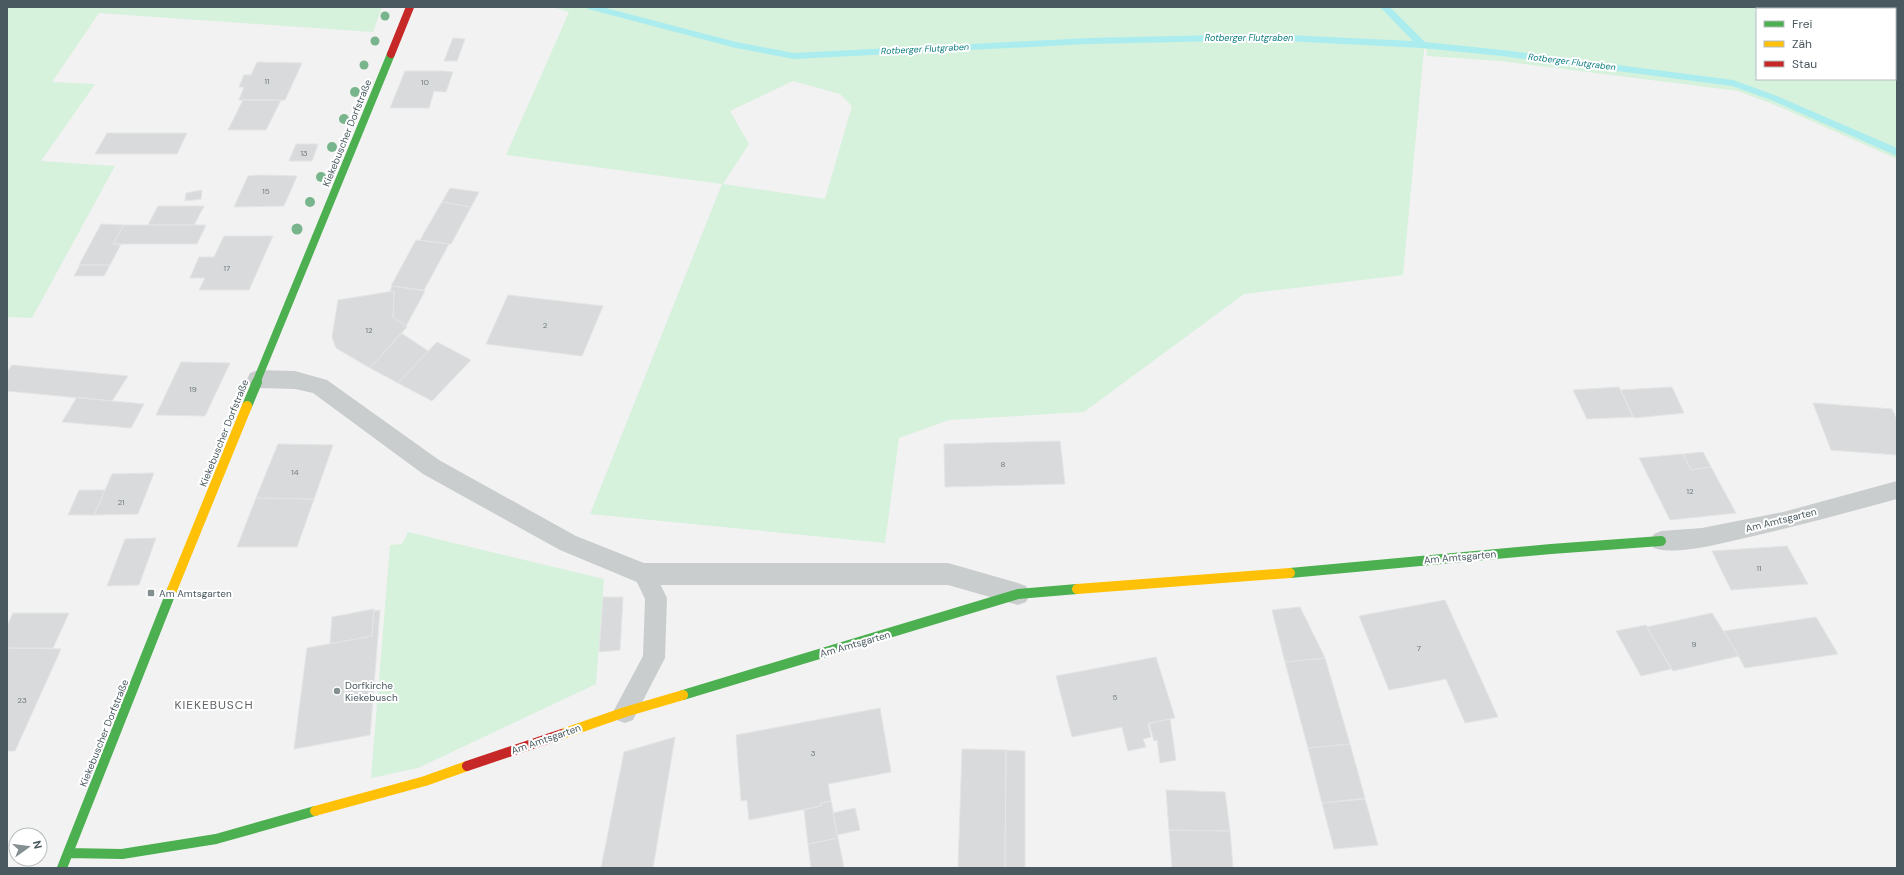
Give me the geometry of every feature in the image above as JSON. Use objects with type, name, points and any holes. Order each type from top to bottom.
[{"type":"street","name":"Kiekebuscher Dorfstraße","points":[[62,868],[173,587],[410,7]]},
{"type":"street","name":"Am Amtsgarten","points":[[258,379],[295,380],[319,386],[431,467],[568,543],[644,574],[948,574],[1018,594]]},
{"type":"street","name":"Am Amtsgarten","points":[[68,853],[122,854],[216,839],[425,781],[625,712],[1018,594],[1300,572],[1551,549],[1661,541]]},
{"type":"lane","name":"Am Amtsgarten","points":[[1661,541],[1702,538],[1782,521],[1897,490]]},
{"type":"lane","points":[[625,712],[654,658],[656,598],[644,574]]},
{"type":"green space","points":[[7,7],[382,7],[373,32],[99,13],[52,82],[95,84],[41,161],[115,166],[32,318],[7,317]]},
{"type":"green space","points":[[553,7],[1897,7],[1897,159],[1775,105],[1738,91],[1501,61],[1427,56],[1425,39],[1403,275],[1244,294],[1084,412],[949,420],[899,438],[885,543],[590,514],[722,184],[506,155],[569,12]],"holes":[[[793,81],[840,94],[852,106],[825,199],[723,184],[749,144],[730,111]]]},
{"type":"green space","points":[[408,532],[604,579],[596,684],[418,768],[371,778],[390,545],[402,544]]},
{"type":"building","points":[[453,38],[465,39],[457,61],[444,61]]},
{"type":"building","points":[[257,62],[302,63],[285,100],[239,100],[244,87],[239,87],[244,75],[251,75]]},
{"type":"building","points":[[405,71],[453,72],[446,92],[434,91],[429,108],[390,108]]},
{"type":"building","points":[[243,100],[281,100],[266,130],[228,130]]},
{"type":"building","points":[[107,133],[187,133],[177,154],[95,154]]},
{"type":"building","points":[[296,144],[318,144],[312,161],[289,161]]},
{"type":"building","points":[[248,176],[297,176],[284,206],[234,207]]},
{"type":"building","points":[[450,188],[479,192],[471,207],[442,202]]},
{"type":"building","points":[[202,190],[201,199],[185,201],[186,193]]},
{"type":"building","points":[[442,202],[471,207],[451,244],[420,240]]},
{"type":"building","points":[[158,206],[204,206],[194,225],[148,225]]},
{"type":"building","points":[[101,224],[124,225],[113,244],[121,244],[110,265],[79,265]]},
{"type":"building","points":[[124,225],[206,225],[197,244],[113,244]]},
{"type":"building","points":[[224,236],[273,236],[249,290],[199,290],[205,278],[190,278],[199,257],[214,257]]},
{"type":"building","points":[[416,240],[449,244],[424,290],[391,286]]},
{"type":"building","points":[[80,265],[110,265],[104,276],[74,276]]},
{"type":"building","points":[[392,286],[425,291],[406,326],[393,317],[394,291],[390,292]]},
{"type":"building","points":[[394,291],[393,317],[407,327],[370,368],[336,348],[332,337],[338,300]]},
{"type":"building","points":[[508,295],[603,306],[582,356],[486,344]]},
{"type":"building","points":[[401,333],[428,351],[398,383],[370,368]]},
{"type":"building","points":[[437,342],[471,360],[432,401],[398,383]]},
{"type":"building","points":[[181,362],[230,363],[205,416],[156,415]]},
{"type":"building","points":[[12,365],[128,376],[112,401],[7,391],[7,372]]},
{"type":"building","points":[[1619,387],[1633,417],[1587,419],[1573,390]]},
{"type":"building","points":[[1672,387],[1684,413],[1634,418],[1621,390]]},
{"type":"building","points":[[77,397],[144,404],[131,428],[62,422]]},
{"type":"building","points":[[1813,403],[1892,409],[1897,420],[1897,455],[1831,450]]},
{"type":"building","points":[[1060,441],[1065,484],[945,487],[944,444]]},
{"type":"building","points":[[278,444],[333,445],[314,499],[256,498]]},
{"type":"building","points":[[1703,452],[1711,467],[1691,470],[1683,454]]},
{"type":"building","points":[[1683,454],[1691,470],[1711,467],[1736,513],[1670,520],[1639,458]]},
{"type":"building","points":[[154,473],[138,514],[94,515],[112,474]]},
{"type":"building","points":[[79,490],[105,490],[94,515],[68,515]]},
{"type":"building","points":[[256,498],[314,499],[297,547],[237,547]]},
{"type":"building","points":[[156,538],[139,585],[107,586],[125,539]]},
{"type":"building","points":[[1787,546],[1808,584],[1731,590],[1712,551]]},
{"type":"building","points":[[603,597],[623,597],[620,650],[599,652]]},
{"type":"building","points":[[1445,600],[1498,717],[1465,723],[1446,679],[1389,690],[1359,616]]},
{"type":"building","points":[[1300,607],[1325,658],[1285,662],[1272,610]]},
{"type":"building","points":[[374,609],[372,636],[330,644],[332,617]]},
{"type":"building","name":"Dorfkirche Kiekebusch","points":[[380,610],[370,735],[294,749],[307,648],[372,636],[374,611]]},
{"type":"building","points":[[13,613],[69,613],[53,648],[7,648],[7,626]]},
{"type":"building","points":[[1712,613],[1739,656],[1673,671],[1647,627]]},
{"type":"building","points":[[1816,617],[1838,654],[1745,668],[1724,631]]},
{"type":"building","points":[[1646,625],[1671,669],[1641,676],[1616,631]]},
{"type":"building","points":[[7,648],[61,649],[15,751],[7,751]]},
{"type":"building","points":[[1156,657],[1175,718],[1148,724],[1151,737],[1143,739],[1146,747],[1128,751],[1122,727],[1072,737],[1056,676]]},
{"type":"building","points":[[1325,658],[1350,744],[1308,748],[1285,662]]},
{"type":"building","points":[[880,708],[891,772],[828,784],[831,801],[821,803],[821,806],[749,820],[747,800],[741,801],[736,735]]},
{"type":"building","points":[[1170,719],[1176,760],[1160,763],[1157,740],[1154,741],[1149,723]]},
{"type":"building","points":[[675,737],[653,868],[601,868],[624,752]]},
{"type":"building","points":[[1350,744],[1365,798],[1322,803],[1308,748]]},
{"type":"building","points":[[962,749],[1006,750],[1005,868],[958,868]]},
{"type":"building","points":[[1006,750],[1025,751],[1025,868],[1005,868]]},
{"type":"building","points":[[1166,790],[1225,792],[1230,831],[1169,830]]},
{"type":"building","points":[[1365,799],[1378,845],[1334,849],[1322,803]]},
{"type":"building","points":[[831,801],[838,838],[808,844],[804,810],[821,806],[821,803]]},
{"type":"building","points":[[855,808],[860,830],[837,835],[833,813]]},
{"type":"building","points":[[1169,830],[1230,831],[1233,868],[1172,868]]},
{"type":"building","points":[[838,838],[844,868],[811,868],[808,844]]},
{"type":"waterway","name":"Rotberger Flutgraben","points":[[591,7],[736,45],[794,56],[1088,41],[1267,37],[1422,45]]},
{"type":"waterway","points":[[1385,7],[1422,45]]},
{"type":"waterway","name":"Rotberger Flutgraben","points":[[1422,45],[1502,53],[1733,83],[1774,98],[1897,152]]},
{"type":"traffic: fast","points":[[247,406],[391,54]]},
{"type":"traffic: fast","points":[[1290,573],[1551,549],[1661,541]]},
{"type":"traffic: fast","points":[[683,695],[1018,594],[1077,589]]},
{"type":"traffic: fast","points":[[62,868],[172,590]]},
{"type":"traffic: fast","points":[[68,853],[122,854],[216,839],[315,811]]},
{"type":"traffic: slow","points":[[172,590],[247,406]]},
{"type":"traffic: slow","points":[[1077,589],[1290,573]]},
{"type":"traffic: slow","points":[[562,734],[625,712],[683,695]]},
{"type":"traffic: slow","points":[[315,811],[425,781],[467,766]]},
{"type":"traffic: jam","points":[[391,54],[410,7]]},
{"type":"traffic: jam","points":[[467,766],[562,734]]},
{"type":"place","name":"Am Amtsgarten","points":[[151,593]]},
{"type":"place","name":"Dorfkirche Kiekebusch","points":[[337,691]]},
{"type":"district","name":"KIEKEBUSCH","points":[[214,705]]}]
